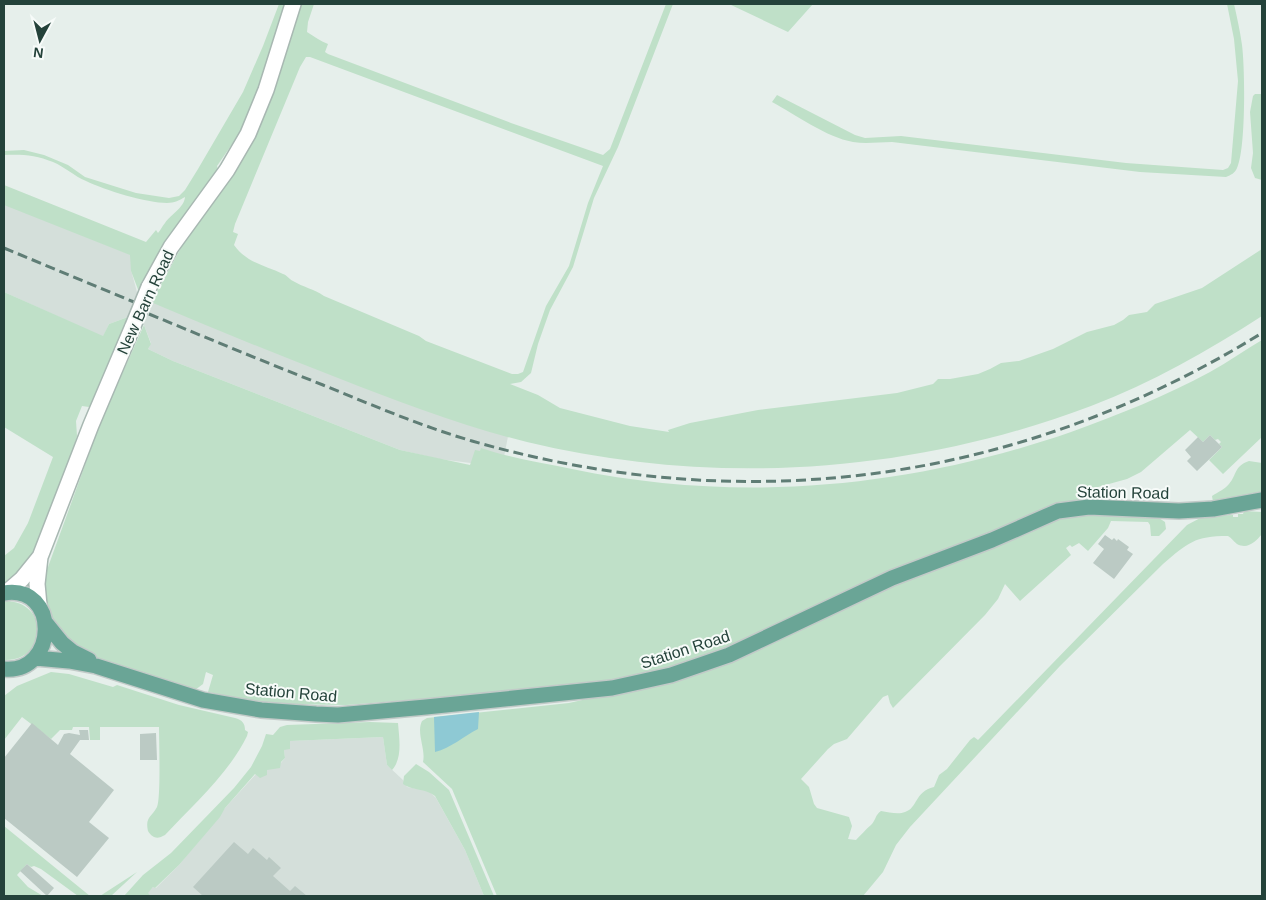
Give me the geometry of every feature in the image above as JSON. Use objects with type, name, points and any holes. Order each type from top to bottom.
[{"type":"main road","name":"Station Road","points":[[34,658],[69,661],[96,666],[203,700],[261,710],[316,714],[338,715],[612,688],[671,675],[729,655],[892,578],[992,540],[1055,512],[1089,508],[1179,511],[1213,509],[1262,500]]},
{"type":"main road","points":[[4,681],[11,668],[25,666],[34,658],[44,642],[45,636],[45,622],[39,605],[32,599],[20,594],[5,593]]},
{"type":"main road","name":"Station Road","points":[[45,622],[62,643],[96,666]]},
{"type":"street","name":"New Barn Road","points":[[39,605],[37,584],[40,557],[91,425],[149,287],[180,232],[227,170],[248,134],[266,90],[293,4]]},
{"type":"street","name":"New Barn Road","points":[[5,593],[22,579],[40,557]]},
{"type":"shaded area","points":[[4,204],[134,256],[131,270],[138,296],[513,411],[502,467],[439,459],[400,450],[173,361],[148,349],[151,343],[144,325],[128,317],[109,324],[103,337],[4,292]]},
{"type":"shaded area","points":[[383,737],[387,765],[403,780],[407,787],[429,791],[436,798],[465,850],[484,896],[151,896],[147,893],[153,887],[156,888],[179,865],[225,808],[256,774],[280,764],[285,758],[284,750],[289,741]]},
{"type":"green space","points":[[279,4],[288,4],[256,104],[237,141],[235,140],[217,166],[218,170],[153,263],[139,292],[131,271],[130,255],[4,205],[4,185],[146,242],[156,230],[159,232],[163,225],[177,211],[185,197],[167,203],[137,198],[94,185],[47,160],[28,156],[4,155],[4,151],[24,150],[44,155],[68,165],[85,177],[136,193],[169,198],[179,196],[198,169],[243,92]]},
{"type":"green space","points":[[298,4],[314,4],[307,32],[328,44],[325,52],[328,54],[511,123],[603,155],[610,149],[666,4],[673,4],[618,147],[594,198],[573,267],[550,310],[538,344],[531,373],[521,382],[510,384],[538,395],[560,408],[630,426],[669,432],[668,430],[690,423],[758,410],[897,393],[933,384],[938,379],[978,374],[1001,363],[1019,361],[1053,349],[1087,332],[1114,325],[1129,315],[1147,312],[1155,304],[1202,288],[1262,249],[1262,316],[1179,366],[1113,397],[1023,429],[953,447],[883,459],[812,466],[740,468],[669,465],[598,456],[527,442],[479,429],[384,396],[153,303],[182,246],[223,188]],"holes":[[[306,57],[603,166],[588,203],[569,266],[546,306],[523,372],[512,374],[426,341],[419,336],[324,296],[256,263],[244,256],[234,245],[238,234],[233,232],[235,224],[300,67]]]},
{"type":"green space","points":[[729,4],[813,4],[788,32]]},
{"type":"green space","points":[[1227,4],[1234,4],[1241,40],[1244,71],[1244,108],[1240,158],[1235,171],[1226,177],[1140,172],[892,142],[853,142],[822,131],[772,102],[777,95],[855,135],[865,138],[901,136],[1126,163],[1223,170],[1228,168],[1231,163],[1238,81],[1234,39]]},
{"type":"green space","points":[[1255,94],[1262,94],[1262,180],[1255,178],[1251,168],[1253,153],[1250,112],[1253,96]]},
{"type":"green space","points":[[4,292],[103,336],[109,324],[128,317],[93,402],[89,407],[82,406],[76,421],[77,436],[64,478],[37,550],[16,576],[4,583],[4,556],[14,548],[28,523],[53,457],[4,427]]},
{"type":"green space","points":[[144,325],[151,344],[148,349],[173,361],[400,450],[470,465],[475,450],[480,451],[481,448],[572,469],[635,480],[698,486],[824,485],[886,478],[1010,451],[1071,432],[1124,412],[1193,381],[1262,340],[1262,437],[1223,474],[1209,460],[1222,447],[1219,444],[1221,442],[1218,439],[1215,440],[1210,435],[1203,442],[1190,430],[1141,472],[1127,479],[1080,492],[1082,503],[701,662],[588,686],[346,705],[287,704],[247,700],[208,692],[213,675],[206,672],[203,684],[195,690],[104,663],[81,652],[56,626],[43,594],[44,566],[48,567],[101,421]]},
{"type":"green space","points":[[1249,461],[1262,463],[1262,493],[1213,502],[1212,496],[1227,486],[1232,481],[1238,468]]},
{"type":"green space","points":[[1244,511],[1262,512],[1262,534],[1251,544],[1245,546],[1237,544],[1228,536],[1199,539],[1186,546],[1163,564],[1060,666],[910,827],[896,845],[883,872],[863,896],[497,896],[452,789],[423,762],[420,726],[422,721],[427,718],[569,703],[640,687],[869,593],[1072,513],[1156,516],[1165,522],[1166,529],[1159,536],[1151,536],[1148,522],[1111,521],[1108,528],[1088,551],[1079,543],[1066,548],[1071,555],[1020,601],[1005,584],[998,599],[985,615],[893,708],[888,695],[883,697],[847,739],[834,744],[828,749],[801,779],[809,787],[817,808],[849,817],[852,826],[848,839],[856,840],[873,823],[881,811],[905,812],[912,807],[923,792],[934,787],[939,775],[947,769],[970,740],[974,737],[978,740],[1187,525],[1204,516],[1233,515],[1233,517],[1238,517],[1238,514],[1243,514]]},
{"type":"green space","points":[[4,601],[19,603],[30,610],[36,620],[38,631],[35,642],[29,651],[19,658],[4,660]]},
{"type":"green space","points":[[51,672],[69,674],[113,687],[117,685],[179,705],[235,718],[244,724],[245,730],[248,732],[247,736],[231,763],[210,788],[165,835],[156,838],[148,831],[147,823],[158,802],[159,727],[100,727],[100,740],[90,740],[89,727],[73,727],[72,730],[60,730],[51,739],[22,717],[4,740],[4,696],[17,686]]},
{"type":"green space","points":[[370,722],[398,723],[399,754],[392,770],[387,765],[383,737],[290,741],[290,749],[284,750],[285,758],[281,762],[280,768],[267,770],[267,775],[260,778],[255,774],[179,865],[155,888],[153,887],[148,893],[151,896],[124,896],[143,875],[171,853],[234,788],[251,767],[266,734],[273,735],[280,727],[287,725]]},
{"type":"green space","points":[[416,764],[429,772],[449,790],[494,896],[484,896],[465,850],[435,796],[403,784],[404,776]]},
{"type":"green space","points":[[4,826],[90,896],[78,896],[41,869],[27,864],[17,875],[28,887],[43,896],[4,896]]},
{"type":"green space","points":[[137,872],[111,896],[100,896]]},
{"type":"water","points":[[479,712],[478,729],[452,745],[435,752],[434,717]]},
{"type":"building","points":[[1210,435],[1222,447],[1197,471],[1187,461],[1191,457],[1185,450],[1198,437],[1203,442]]},
{"type":"building","points":[[1105,535],[1112,540],[1114,538],[1117,541],[1118,539],[1129,547],[1127,550],[1133,554],[1114,579],[1093,563],[1104,549],[1098,544]]},
{"type":"building","points":[[32,723],[58,745],[64,734],[80,735],[79,730],[88,730],[89,740],[80,740],[70,754],[114,790],[89,822],[109,838],[77,877],[4,818],[4,758]]},
{"type":"building","points":[[156,733],[157,760],[140,760],[140,734]]},
{"type":"building","points":[[234,842],[248,854],[253,848],[267,860],[269,857],[281,868],[273,876],[290,891],[295,886],[307,896],[203,896],[193,887]]},
{"type":"building","points":[[27,864],[54,888],[47,896],[20,871]]},
{"type":"railway","points":[[4,248],[134,302]]},
{"type":"railway","points":[[149,314],[397,415],[472,441],[575,465],[677,479],[778,481],[879,473],[977,454],[1075,424],[1170,384],[1262,333]]}]
